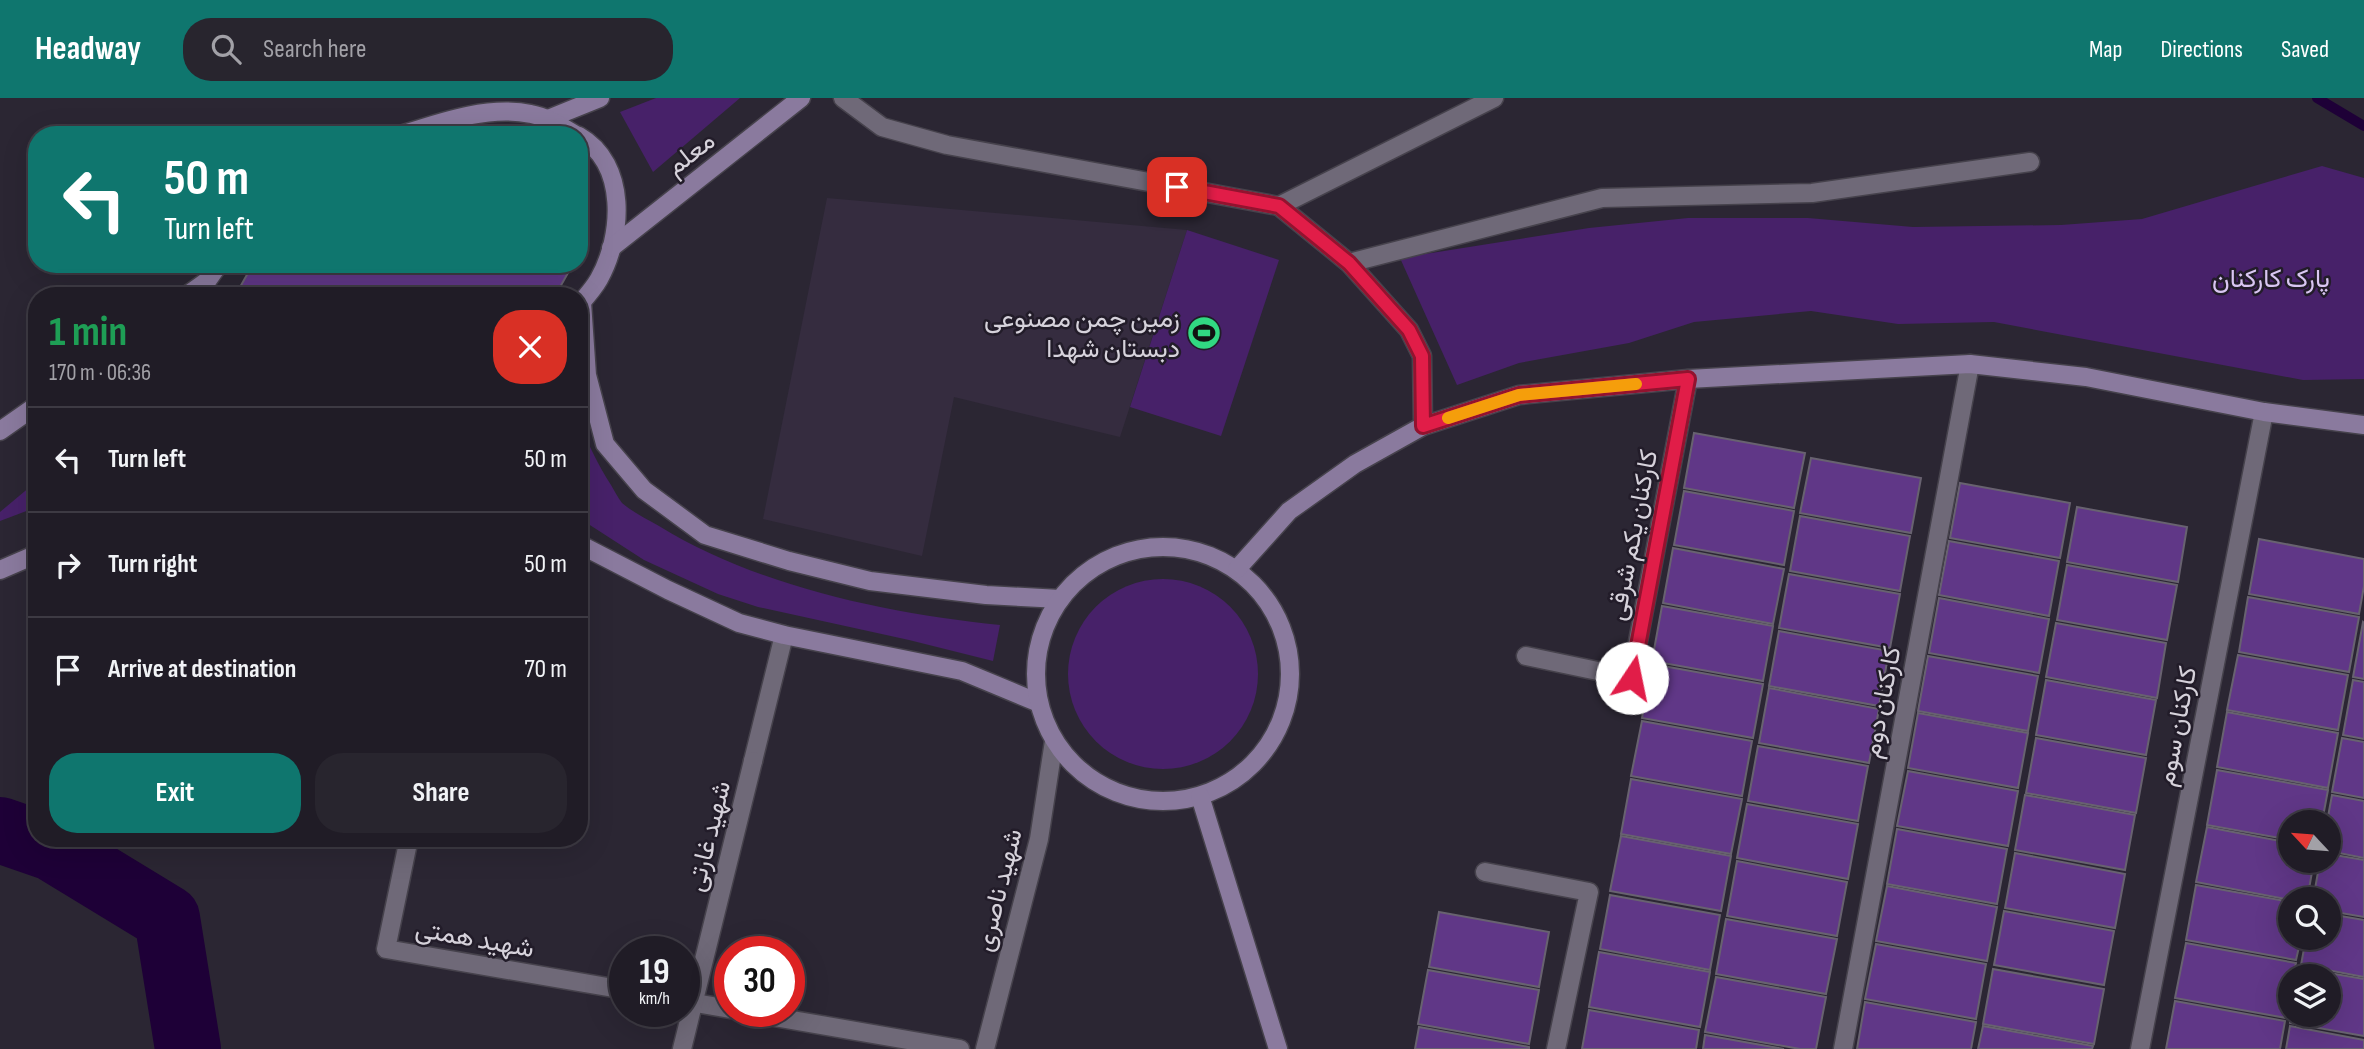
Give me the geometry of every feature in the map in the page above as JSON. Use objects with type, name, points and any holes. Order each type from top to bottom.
[{"type":"street","points":[[548,119],[600,98]]},
{"type":"street","name":"معلم","points":[[611,248],[802,98]]},
{"type":"street","points":[[843,98],[882,127],[947,145],[1279,206],[1349,263],[1409,330],[1422,356],[1423,426]]},
{"type":"street","points":[[1279,206],[1494,98]]},
{"type":"street","points":[[427,126],[499,112],[530,114],[560,126]]},
{"type":"street","points":[[588,142],[610,171],[616,195],[616,223],[611,248],[599,279],[588,294]]},
{"type":"street","points":[[1349,263],[1602,198],[1812,193],[2029,162]]},
{"type":"street","points":[[1237,569],[1289,511],[1355,464],[1423,426],[1519,395],[1688,379],[1970,364],[2086,377],[2264,412],[2360,422]]},
{"type":"street","name":"کارکنان دوم","points":[[1843,1049],[1970,364]]},
{"type":"street","points":[[588,379],[605,444],[644,490],[705,535],[789,561],[870,581],[986,595],[1060,599]]},
{"type":"street","name":"کارکنان یکم شرقی","points":[[1526,656],[1632,678],[1688,379]]},
{"type":"street","points":[[0,431],[28,411]]},
{"type":"street","name":"کارکنان سوم","points":[[2140,1049],[2264,412]]},
{"type":"street","points":[[1167,546],[1192,549],[1237,569],[1270,603],[1281,624],[1288,647],[1291,670],[1289,694],[1273,739],[1259,758],[1231,781],[1200,796],[1176,801],[1153,802],[1129,797],[1086,776],[1054,741],[1039,703],[1036,681],[1041,638],[1060,599],[1077,580],[1097,565],[1119,554],[1142,548],[1167,546]]},
{"type":"street","points":[[588,549],[739,623],[784,635],[962,671],[1039,703]]},
{"type":"street","points":[[0,570],[28,558]]},
{"type":"street","name":"شهید غارتی","points":[[700,960],[784,635]]},
{"type":"street","name":"شهید ناصری","points":[[985,1049],[1039,839],[1054,741]]},
{"type":"street","points":[[1200,796],[1278,1049]]},
{"type":"street","name":"شهید همتی","points":[[407,847],[386,949],[609,987]]},
{"type":"street","points":[[1485,872],[1589,892],[1556,1049]]},
{"type":"street","points":[[805,1022],[960,1049]]},
{"type":"street","name":"شهید غارتی","points":[[682,1049],[685,1027]]},
{"type":"shaded area","points":[[827,198],[1187,230],[1120,437],[954,397],[922,556],[763,519]]},
{"type":"green space","points":[[656,98],[740,98],[653,172],[620,112]]},
{"type":"green space","name":"پارک کارکنان","points":[[2322,166],[2364,178],[2364,379],[2303,380],[1994,322],[1898,324],[1811,311],[1694,322],[1629,343],[1519,363],[1457,385],[1400,258],[1589,228],[1688,218],[1808,218],[1913,227],[2061,225],[2142,219]]},
{"type":"green space","name":"زمین چمن مصنوعی دبستان شهدا","points":[[1187,230],[1279,260],[1221,436],[1130,407]]},
{"type":"green space","points":[[588,441],[622,503],[697,547],[780,581],[824,594],[913,613],[1000,625],[993,661],[758,607],[718,594],[644,560],[588,524]]},
{"type":"green space","points":[[28,489],[28,510],[0,521],[0,512]]},
{"type":"green space","points":[[1163,579],[1199,586],[1230,607],[1251,638],[1258,674],[1251,710],[1230,741],[1199,762],[1163,769],[1127,762],[1096,741],[1075,710],[1068,674],[1075,638],[1096,607],[1127,586]]},
{"type":"building","points":[[248,273],[568,273],[560,287],[240,287]]},
{"type":"building","points":[[1694,433],[1805,453],[1794,508],[1684,488]]},
{"type":"building","points":[[1811,458],[1921,478],[1911,533],[1800,513]]},
{"type":"building","points":[[1960,483],[2070,503],[2060,558],[1950,538]]},
{"type":"building","points":[[1684,491],[1794,511],[1784,565],[1674,545]]},
{"type":"building","points":[[2077,507],[2187,527],[2178,582],[2067,562]]},
{"type":"building","points":[[1800,516],[1910,536],[1900,591],[1790,571]]},
{"type":"building","points":[[2259,539],[2364,559],[2364,586],[2359,614],[2249,594]]},
{"type":"building","points":[[1949,541],[2059,561],[2049,616],[1939,595]]},
{"type":"building","points":[[1673,548],[1784,569],[1773,624],[1663,603]]},
{"type":"building","points":[[2067,565],[2177,585],[2167,640],[2057,620]]},
{"type":"building","points":[[1789,574],[1900,594],[1890,648],[1779,628]]},
{"type":"building","points":[[2248,597],[2359,617],[2349,672],[2239,652]]},
{"type":"building","points":[[1939,598],[2049,619],[2039,673],[1929,653]]},
{"type":"building","points":[[1662,606],[1773,626],[1763,681],[1652,661]]},
{"type":"building","points":[[2056,623],[2166,643],[2157,698],[2046,677]]},
{"type":"building","points":[[2364,623],[2364,679],[2353,677]]},
{"type":"building","points":[[1779,631],[1889,651],[1879,706],[1769,686]]},
{"type":"building","points":[[2238,655],[2348,675],[2338,730],[2227,710]]},
{"type":"building","points":[[1928,656],[2038,676],[2028,731],[1918,711]]},
{"type":"building","points":[[1652,664],[1763,684],[1753,738],[1642,718]]},
{"type":"building","points":[[2046,680],[2156,700],[2146,755],[2036,735]]},
{"type":"building","points":[[2353,680],[2364,682],[2364,739],[2343,735]]},
{"type":"building","points":[[1769,688],[1879,709],[1869,763],[1759,743]]},
{"type":"building","points":[[2227,712],[2338,733],[2328,788],[2217,767]]},
{"type":"building","points":[[1918,713],[2028,733],[2018,788],[1908,768]]},
{"type":"building","points":[[1642,721],[1752,741],[1742,796],[1631,776]]},
{"type":"building","points":[[2036,738],[2146,758],[2136,813],[2026,793]]},
{"type":"building","points":[[2342,738],[2364,742],[2364,798],[2332,792]]},
{"type":"building","points":[[1758,746],[1868,766],[1858,821],[1748,801]]},
{"type":"building","points":[[2217,770],[2328,790],[2324,810],[2278,810],[2278,838],[2207,825]]},
{"type":"building","points":[[1908,771],[2018,791],[2008,846],[1897,826]]},
{"type":"building","points":[[1631,779],[1742,799],[1731,854],[1621,834]]},
{"type":"building","points":[[2025,795],[2135,815],[2125,870],[2015,850]]},
{"type":"building","points":[[2332,795],[2364,801],[2364,858],[2342,854],[2342,810],[2329,810]]},
{"type":"building","points":[[1747,804],[1858,824],[1848,879],[1737,858]]},
{"type":"building","points":[[2207,827],[2278,841],[2278,873],[2312,873],[2309,887],[2278,887],[2278,898],[2196,882]]},
{"type":"building","points":[[1897,829],[2007,849],[1997,904],[1887,884]]},
{"type":"building","points":[[1621,836],[1731,856],[1721,911],[1610,891]]},
{"type":"building","points":[[2015,853],[2125,874],[2115,928],[2005,908]]},
{"type":"building","points":[[2342,856],[2364,860],[2364,917],[2341,913],[2341,887],[2315,887],[2318,873],[2342,873]]},
{"type":"building","points":[[1737,861],[1847,882],[1837,936],[1727,916]]},
{"type":"building","points":[[2196,885],[2278,900],[2278,950],[2298,950],[2296,960],[2186,940]]},
{"type":"building","points":[[1887,886],[1997,907],[1987,961],[1876,941]]},
{"type":"building","points":[[1610,895],[1720,915],[1710,970],[1600,949]]},
{"type":"building","points":[[2004,911],[2114,931],[2104,985],[1994,965]]},
{"type":"building","points":[[1439,912],[1549,932],[1539,987],[1429,967]]},
{"type":"building","points":[[2341,916],[2364,920],[2364,977],[2341,973],[2341,964],[2301,964],[2304,950],[2341,950]]},
{"type":"building","points":[[1726,919],[1837,939],[1826,994],[1716,974]]},
{"type":"building","points":[[2186,943],[2296,963],[2278,964],[2278,1017],[2175,998]]},
{"type":"building","points":[[1876,944],[1986,964],[1976,1019],[1865,999]]},
{"type":"building","points":[[1599,952],[1710,972],[1700,1027],[1589,1007]]},
{"type":"building","points":[[1993,969],[2104,989],[2094,1044],[1983,1024]]},
{"type":"building","points":[[1428,970],[1539,990],[1529,1044],[1418,1024]]},
{"type":"building","points":[[2341,975],[2364,979],[2364,1036],[2313,1027],[2341,1027]]},
{"type":"building","points":[[1716,977],[1826,997],[1816,1049],[1800,1049],[1705,1032]]},
{"type":"building","points":[[2175,1001],[2278,1020],[2278,1027],[2284,1027],[2280,1049],[2166,1049]]},
{"type":"building","points":[[1865,1002],[1976,1022],[1971,1049],[1857,1049]]},
{"type":"building","points":[[1589,1010],[1699,1030],[1696,1049],[1582,1049]]},
{"type":"building","points":[[1983,1026],[2093,1046],[2092,1049],[1978,1049]]},
{"type":"building","points":[[1419,1027],[1529,1047],[1529,1049],[1415,1049]]},
{"type":"building","points":[[2290,1027],[2364,1040],[2364,1049],[2286,1049]]},
{"type":"building","points":[[1705,1035],[1784,1049],[1703,1049]]},
{"type":"waterway","points":[[2317,98],[2364,126]]},
{"type":"waterway","points":[[0,830],[28,840]]},
{"type":"waterway","points":[[49,847],[167,918],[188,1049]]},
{"type":"slow traffic","points":[[1448,418],[1519,395],[1636,384]]},
{"type":"place","name":"زمین چمن مصنوعی دبستان شهدا","points":[[1204,333]]},
{"type":"route","points":[[1177,187],[1279,206],[1349,263],[1409,330],[1422,356],[1423,426],[1519,395],[1688,379],[1632,678]]}]
